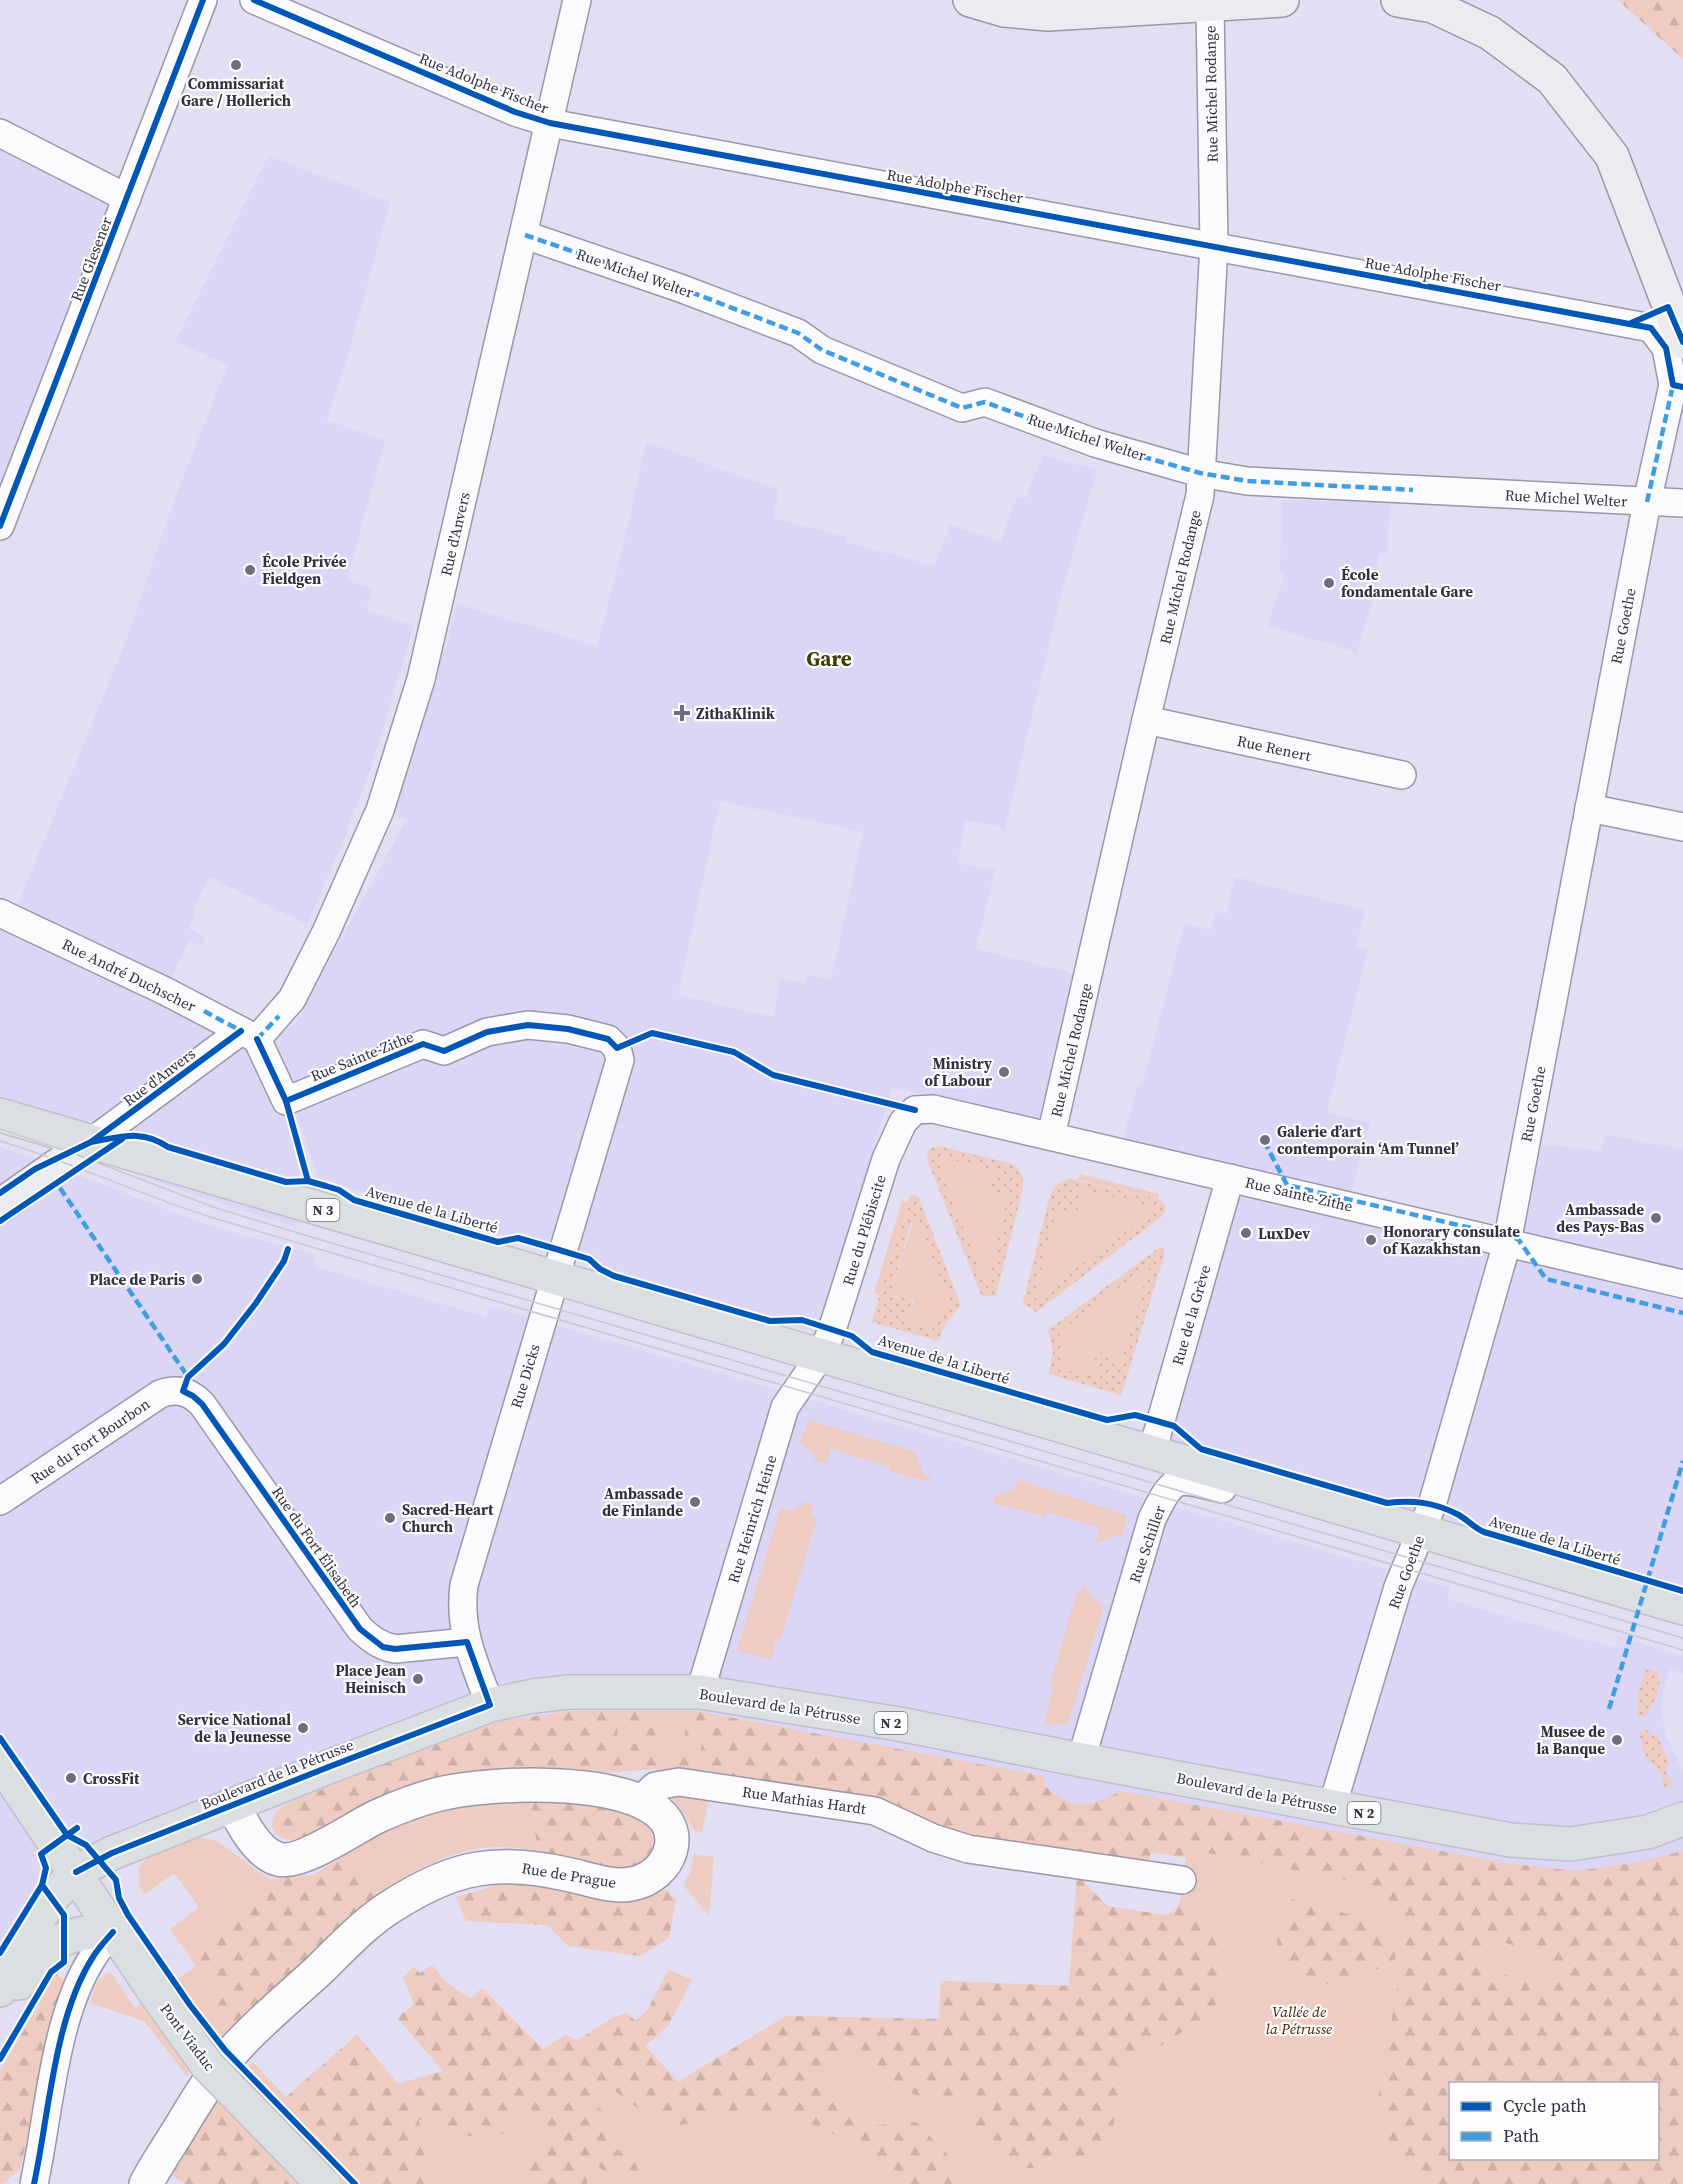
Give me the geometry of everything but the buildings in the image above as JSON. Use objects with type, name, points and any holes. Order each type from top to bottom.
[{"type":"main road","points":[[970,0],[1004,10],[1048,14],[1282,0]]},
{"type":"main road","points":[[1398,0],[1433,6],[1490,33],[1552,79],[1612,156],[1683,342]]},
{"type":"main road","name":"Avenue de la Liberté","points":[[0,1115],[1683,1608]]},
{"type":"main road","points":[[0,1206],[91,1142]]},
{"type":"main road","name":"Boulevard de la Pétrusse","points":[[75,1872],[112,1853],[490,1705],[533,1696],[569,1692],[700,1692],[899,1724],[1511,1839],[1571,1844],[1650,1832],[1683,1819]]},
{"type":"main road","name":"Pont Viaduc","points":[[0,1762],[113,1932],[207,2065],[322,2184]]},
{"type":"main road","name":"N 2","points":[[0,1990],[12,1962],[52,1898],[75,1872]]},
{"type":"main road","points":[[0,2008],[40,1956],[51,1946],[64,1938],[80,1934],[113,1932]]},
{"type":"street","name":"Rue Glesener","points":[[0,526],[203,0]]},
{"type":"street","name":"Rue Adolphe Fischer","points":[[254,0],[515,112],[550,123],[1631,323]]},
{"type":"street","name":"Rue d'Anvers","points":[[91,1142],[249,1035],[292,999],[303,981],[380,810],[429,647],[577,0]]},
{"type":"street","name":"Rue Michel Rodange","points":[[1051,1136],[1200,495],[1214,246],[1210,6]]},
{"type":"street","points":[[0,133],[128,198]]},
{"type":"street","name":"Rue Michel Welter","points":[[525,235],[680,288],[798,333],[822,350],[962,408],[985,402],[1095,442],[1200,473],[1247,481],[1683,503]]},
{"type":"street","points":[[1631,323],[1668,307]]},
{"type":"street","name":"Rue Goethe","points":[[1332,1807],[1398,1587],[1433,1499],[1507,1243],[1647,502],[1678,383],[1666,348],[1651,328],[1631,323]]},
{"type":"street","name":"Rue Renert","points":[[1146,720],[1402,775]]},
{"type":"street","points":[[1589,808],[1683,827]]},
{"type":"street","name":"Rue André Duchscher","points":[[0,914],[165,991],[249,1035]]},
{"type":"street","name":"Rue Sainte-Zithe","points":[[249,1035],[286,1101],[423,1044],[444,1051],[487,1032],[528,1025],[568,1029],[608,1038],[617,1048]]},
{"type":"street","name":"Rue Dicks","points":[[490,1705],[467,1642],[461,1606],[464,1586],[620,1060],[617,1048]]},
{"type":"street","name":"Rue Sainte-Zithe","points":[[915,1110],[933,1109],[1683,1284]]},
{"type":"street","name":"Rue du Plébiscite","points":[[821,1355],[836,1322],[886,1159],[903,1122],[915,1110]]},
{"type":"street","name":"Rue de la Grève","points":[[1152,1452],[1230,1178]]},
{"type":"street","name":"Rue Heinrich Heine","points":[[700,1692],[785,1407],[821,1355]]},
{"type":"street","name":"Rue du Fort Bourbon","points":[[0,1501],[160,1394],[171,1390],[183,1391]]},
{"type":"street","name":"Rue du Fort Élisabeth","points":[[183,1391],[202,1404],[360,1629],[370,1639],[383,1647],[395,1649],[467,1642]]},
{"type":"street","name":"Rue Schiller","points":[[1081,1760],[1152,1520],[1168,1488],[1176,1481],[1186,1480],[1318,1516],[1364,1515]]},
{"type":"street","name":"Rue Mathias Hardt","points":[[640,1800],[655,1785],[679,1782],[875,1811],[933,1838],[968,1849],[1182,1880]]},
{"type":"street","name":"Rue de Prague","points":[[146,2184],[199,2097],[236,2047],[388,1908],[423,1886],[460,1872],[496,1865],[540,1868],[628,1885],[648,1880],[664,1867],[672,1847],[670,1827],[657,1810],[640,1800],[578,1788],[526,1785],[468,1789],[442,1794],[375,1818],[316,1850],[296,1858],[279,1859],[261,1848],[244,1828],[232,1805]]},
{"type":"street","points":[[34,2184],[55,2064],[74,1994],[92,1957],[113,1932]]},
{"type":"shaded area","points":[[0,133],[127,198],[0,526]]},
{"type":"shaded area","name":"École Privée Fieldgen","points":[[268,156],[390,202],[346,363],[326,420],[385,440],[347,580],[373,589],[366,609],[414,626],[371,767],[344,839],[307,924],[209,877],[193,910],[196,912],[189,929],[205,937],[201,946],[189,941],[165,990],[257,1039],[286,1101],[308,1181],[304,1204],[296,1227],[180,1190],[80,1150],[0,1123],[0,913],[11,918],[20,899],[128,636],[173,503],[228,364],[175,342]]},
{"type":"shaded area","points":[[646,442],[779,490],[773,518],[847,537],[847,542],[934,566],[950,525],[1001,541],[1017,496],[1025,499],[1043,455],[1097,470],[1062,591],[1005,828],[966,820],[957,863],[995,870],[976,949],[1069,972],[1075,978],[1045,1120],[892,1088],[819,1334],[318,1178],[296,1111],[264,1041],[294,1026],[406,820],[388,811],[441,654],[445,651],[457,604],[597,646],[623,547]],"holes":[[[720,801],[863,832],[831,980],[807,975],[805,983],[781,978],[773,1017],[678,995]]]},
{"type":"shaded area","name":"École fondamentale Gare","points":[[1282,500],[1390,502],[1387,553],[1379,553],[1376,591],[1357,652],[1267,626],[1285,575],[1280,572]]},
{"type":"shaded area","points":[[1235,877],[1365,910],[1356,946],[1368,950],[1327,1112],[1370,1123],[1348,1205],[1506,1243],[1526,1143],[1602,1151],[1606,1135],[1683,1149],[1683,1608],[1152,1452],[1230,1178],[1120,1152],[1138,1083],[1143,1083],[1184,924],[1210,930],[1215,912],[1226,914]]},
{"type":"shaded area","points":[[0,1147],[207,1225],[316,1255],[313,1266],[486,1317],[490,1306],[1138,1496],[1450,1588],[1447,1599],[1615,1648],[1619,1637],[1683,1656],[1683,1673],[1670,1669],[1663,1690],[1661,1712],[1665,1733],[1683,1772],[1683,1851],[1634,1863],[1576,1871],[1505,1863],[1120,1791],[1100,1802],[1070,1803],[1056,1796],[1045,1786],[1043,1776],[695,1711],[570,1711],[498,1722],[149,1856],[76,1872],[0,1990]]},
{"type":"green space","points":[[1618,0],[1683,0],[1683,59]]},
{"type":"green space","points":[[939,1146],[1009,1163],[1020,1173],[1023,1188],[996,1295],[982,1297],[927,1160],[929,1149]],"holes":[[[943,1159],[1002,1172],[1007,1176],[997,1176],[991,1182],[991,1190],[995,1195],[1008,1195],[987,1287],[940,1169]]]},
{"type":"green space","points":[[943,1159],[1002,1172],[1008,1178],[994,1194],[1001,1197],[1009,1194],[987,1288],[940,1169]]},
{"type":"green space","points":[[1080,1174],[1159,1194],[1158,1199],[1078,1180]]},
{"type":"green space","points":[[1069,1179],[1158,1199],[1165,1204],[1166,1209],[1161,1217],[1036,1312],[1023,1303],[1050,1195],[1057,1184]],"holes":[[[1076,1188],[1149,1206],[1151,1213],[1033,1300],[1058,1205],[1067,1212],[1076,1211],[1080,1204],[1076,1192],[1069,1190]]]},
{"type":"green space","points":[[1076,1188],[1150,1206],[1151,1213],[1033,1301],[1058,1203],[1081,1200],[1076,1192],[1068,1190]]},
{"type":"green space","points":[[914,1194],[919,1198],[961,1306],[946,1323],[938,1341],[872,1322],[909,1198]],"holes":[[[917,1222],[950,1303],[938,1316],[932,1330],[903,1321],[905,1314],[914,1307],[910,1296],[903,1294],[897,1298],[890,1295],[911,1223]]]},
{"type":"green space","points":[[902,1201],[908,1203],[880,1295],[874,1293]]},
{"type":"green space","points":[[913,1222],[918,1223],[950,1304],[938,1316],[932,1330],[902,1321],[905,1314],[914,1307],[913,1299],[890,1295]]},
{"type":"green space","points":[[1160,1247],[1163,1248],[1165,1253],[1121,1395],[1049,1374],[1053,1352],[1048,1330]],"holes":[[[1150,1265],[1119,1364],[1116,1363],[1113,1355],[1105,1352],[1095,1359],[1094,1367],[1101,1374],[1099,1378],[1060,1368],[1062,1350],[1059,1332]]]},
{"type":"green space","points":[[1150,1264],[1119,1364],[1097,1355],[1094,1363],[1101,1374],[1099,1378],[1060,1368],[1062,1350],[1058,1332]]},
{"type":"green space","points":[[809,1420],[916,1452],[922,1472],[930,1477],[929,1482],[890,1471],[890,1467],[831,1449],[826,1464],[815,1461],[814,1453],[799,1443]]},
{"type":"green space","points":[[1019,1480],[1127,1515],[1122,1536],[1114,1536],[1095,1544],[1100,1528],[1047,1512],[1045,1517],[992,1502],[995,1496],[1014,1489]]},
{"type":"green space","points":[[806,1502],[814,1504],[810,1516],[817,1518],[781,1638],[776,1638],[772,1659],[737,1651],[780,1509],[791,1510]]},
{"type":"green space","points":[[1083,1584],[1094,1599],[1104,1605],[1068,1724],[1045,1725],[1053,1686],[1050,1685],[1077,1592],[1081,1593]]},
{"type":"green space","points":[[1646,1669],[1658,1673],[1659,1684],[1648,1712],[1645,1716],[1638,1717],[1638,1694]]},
{"type":"green space","name":"Vallée de la Pétrusse","points":[[570,1711],[695,1711],[1044,1776],[1045,1786],[1072,1803],[1090,1804],[1120,1791],[1505,1863],[1576,1871],[1634,1863],[1683,1851],[1683,2184],[185,2184],[210,2103],[253,2062],[286,2097],[357,2035],[398,2084],[444,2071],[458,2086],[629,2028],[678,2082],[786,2016],[939,2019],[941,1981],[1069,1986],[1077,1875],[1107,1906],[1165,1915],[1175,1911],[1180,1901],[1186,1858],[1151,1852],[1148,1866],[1041,1853],[1027,1843],[1013,1841],[988,1844],[879,1803],[654,1769],[584,1774],[540,1768],[461,1773],[404,1788],[368,1803],[305,1836],[291,1840],[276,1834],[272,1826],[273,1818],[277,1811],[288,1803],[498,1722]]},
{"type":"green space","points":[[570,1711],[662,1711],[665,1737],[656,1737],[654,1754],[700,1758],[702,1741],[685,1739],[685,1711],[695,1711],[1044,1776],[1045,1786],[1072,1803],[1090,1804],[1120,1791],[1505,1863],[1576,1871],[1634,1863],[1683,1851],[1683,2184],[1424,2184],[1412,2178],[1384,2147],[1378,2099],[1405,1942],[1383,1887],[1197,1851],[1197,1847],[1189,1845],[1186,1858],[1151,1852],[1148,1866],[1041,1853],[1027,1843],[1013,1841],[988,1844],[879,1803],[654,1769],[584,1774],[540,1768],[461,1773],[404,1788],[368,1803],[305,1836],[291,1840],[276,1834],[272,1826],[273,1818],[277,1811],[288,1803],[498,1722]],"holes":[[[618,1725],[642,1726],[641,1744],[616,1742]],[[1494,1939],[1552,1958],[1544,1983],[1524,1977],[1522,1980],[1484,1967]]]},
{"type":"green space","points":[[1639,1729],[1647,1730],[1651,1735],[1658,1736],[1669,1763],[1665,1770],[1673,1784],[1663,1790],[1663,1780],[1644,1751]]},
{"type":"green space","points":[[665,1792],[709,1797],[702,1833],[694,1831],[681,1810]]},
{"type":"green space","points":[[530,1801],[538,1850],[500,1847],[450,1855],[404,1877],[375,1895],[348,1853],[389,1831],[434,1814],[465,1807]]},
{"type":"green space","points":[[530,1801],[594,1805],[628,1812],[641,1818],[650,1827],[655,1844],[644,1860],[634,1865],[621,1867],[577,1861],[538,1850]]},
{"type":"green space","points":[[198,1838],[217,1841],[269,1879],[190,1957],[170,1929],[199,1907],[174,1873],[145,1894],[139,1887],[139,1867],[149,1856]]},
{"type":"green space","points":[[348,1853],[375,1895],[236,2026],[222,2024],[214,2011],[230,1985],[201,1973],[190,1957],[269,1879],[313,1875]]},
{"type":"green space","points":[[694,1854],[714,1857],[709,1915],[684,1886],[690,1874]]},
{"type":"green space","points":[[1077,1875],[1107,1906],[1165,1915],[1175,1911],[1180,1901],[1196,1903],[1223,1945],[1220,1997],[1209,2014],[1121,2072],[1110,2149],[1033,2168],[1001,2167],[996,2141],[977,2136],[972,2127],[983,2101],[937,2100],[872,2083],[870,2069],[851,2046],[827,2066],[831,2098],[865,2126],[916,2122],[958,2165],[962,2184],[903,2184],[897,2172],[857,2153],[829,2131],[792,2116],[749,2112],[665,2128],[605,2084],[588,2098],[606,2114],[613,2148],[635,2157],[638,2171],[618,2176],[601,2169],[590,2159],[587,2184],[527,2184],[523,2164],[538,2146],[561,2143],[543,2119],[523,2104],[509,2132],[482,2140],[419,2119],[426,2169],[437,2184],[372,2184],[286,2097],[357,2035],[398,2084],[443,2071],[397,2018],[414,2004],[403,1977],[414,1967],[420,1973],[432,1965],[446,1982],[470,1999],[482,1988],[543,2049],[565,2035],[578,2040],[614,2017],[627,2013],[636,2021],[648,2009],[668,1970],[692,1980],[668,2026],[645,2046],[678,2082],[786,2016],[939,2019],[941,1981],[1069,1986]]},
{"type":"green space","points":[[508,1882],[538,1882],[627,1900],[666,1890],[676,1900],[669,1938],[640,1956],[568,1946],[547,1925],[466,1921],[456,1897]]},
{"type":"green space","points":[[1292,1899],[1362,1918],[1388,1936],[1396,1958],[1390,1965],[1325,1985],[1285,1981],[1276,1953],[1280,1920]]},
{"type":"green space","points":[[196,1966],[201,1973],[230,1985],[236,2026],[223,2040],[220,2037],[187,2076],[144,2021],[90,2003],[99,1981],[110,1972],[135,2008]]},
{"type":"green space","points":[[56,1974],[64,1979],[20,2169],[0,2184],[0,2072]]},
{"type":"green space","points":[[210,2103],[289,2184],[185,2184],[166,2172]]},
{"type":"tram line","points":[[0,1129],[75,1154],[213,1207],[311,1237],[1683,1638]]},
{"type":"tram line","points":[[0,1141],[53,1158],[210,1217],[1683,1650]]},
{"type":"marked path","points":[[525,235],[680,288],[798,333],[822,350],[962,408],[985,402],[1095,443],[1200,473],[1247,481],[1413,490]]},
{"type":"marked path","points":[[1647,502],[1673,385],[1677,383]]},
{"type":"marked path","points":[[204,1011],[243,1032]]},
{"type":"marked path","points":[[257,1039],[279,1016]]},
{"type":"marked path","points":[[1264,1141],[1287,1185],[1518,1239],[1546,1279],[1683,1313]]},
{"type":"marked path","points":[[60,1188],[188,1377]]},
{"type":"marked path","points":[[1609,1709],[1683,1461]]},
{"type":"cycle path","points":[[0,526],[203,0]]},
{"type":"cycle path","points":[[254,0],[515,112],[550,123],[1651,328],[1666,348],[1673,385],[1683,387]]},
{"type":"cycle path","points":[[1631,323],[1668,307],[1683,342]]},
{"type":"cycle path","points":[[286,1101],[423,1044],[444,1051],[487,1032],[528,1025],[568,1029],[608,1039],[617,1048],[652,1033],[734,1052],[773,1075],[915,1110]]},
{"type":"cycle path","points":[[0,1193],[35,1169],[91,1142],[241,1031]]},
{"type":"cycle path","points":[[257,1039],[286,1101],[308,1181]]},
{"type":"cycle path","points":[[91,1142],[131,1136],[149,1138],[168,1147],[286,1182],[308,1181],[326,1186],[339,1190],[354,1200],[498,1242],[518,1238],[589,1259],[600,1269],[614,1276],[770,1321],[802,1320],[852,1336],[872,1352],[1107,1420],[1135,1415],[1174,1426],[1201,1449],[1387,1503],[1431,1504],[1461,1516],[1484,1532],[1683,1591]]},
{"type":"cycle path","points":[[0,1221],[122,1139]]},
{"type":"cycle path","points":[[76,1872],[112,1853],[490,1705],[467,1642],[395,1649],[383,1647],[360,1629],[202,1404],[183,1391],[188,1377],[224,1344],[256,1303],[284,1261],[288,1249]]},
{"type":"cycle path","points":[[0,1738],[67,1835],[86,1845],[116,1880],[119,1898],[128,1915],[190,2005],[225,2050],[355,2184]]},
{"type":"cycle path","points":[[0,1953],[42,1885],[46,1868],[41,1854],[77,1828]]},
{"type":"cycle path","points":[[0,2059],[51,1972],[64,1962],[64,1915],[42,1885]]},
{"type":"cycle path","points":[[34,2184],[54,2067],[69,2008],[93,1957],[113,1932]]},
{"type":"place","name":"Commissariat Gare / Hollerich","points":[[236,65]]},
{"type":"place","name":"École Privée Fieldgen","points":[[250,570]]},
{"type":"place","name":"École fondamentale Gare","points":[[1329,583]]},
{"type":"place","name":"ZithaKlinik","points":[[682,713]]},
{"type":"place","name":"Ministry of Labour","points":[[1004,1072]]},
{"type":"place","name":"Galerie d’art contemporain ‘Am Tunnel’","points":[[1265,1140]]},
{"type":"place","name":"Ambassade des Pays-Bas","points":[[1656,1218]]},
{"type":"place","name":"LuxDev","points":[[1246,1233]]},
{"type":"place","name":"Honorary consulate of Kazakhstan","points":[[1371,1240]]},
{"type":"place","name":"Place de Paris","points":[[197,1279]]},
{"type":"place","name":"Ambassade de Finlande","points":[[695,1502]]},
{"type":"place","name":"Sacred-Heart Church","points":[[390,1518]]},
{"type":"place","name":"Place Jean Heinisch","points":[[418,1679]]},
{"type":"place","name":"Service National de la Jeunesse","points":[[303,1728]]},
{"type":"place","name":"Musee de la Banque","points":[[1617,1740]]},
{"type":"place","name":"CrossFit","points":[[71,1778]]},
{"type":"district","name":"Gare","points":[[829,658]]}]
